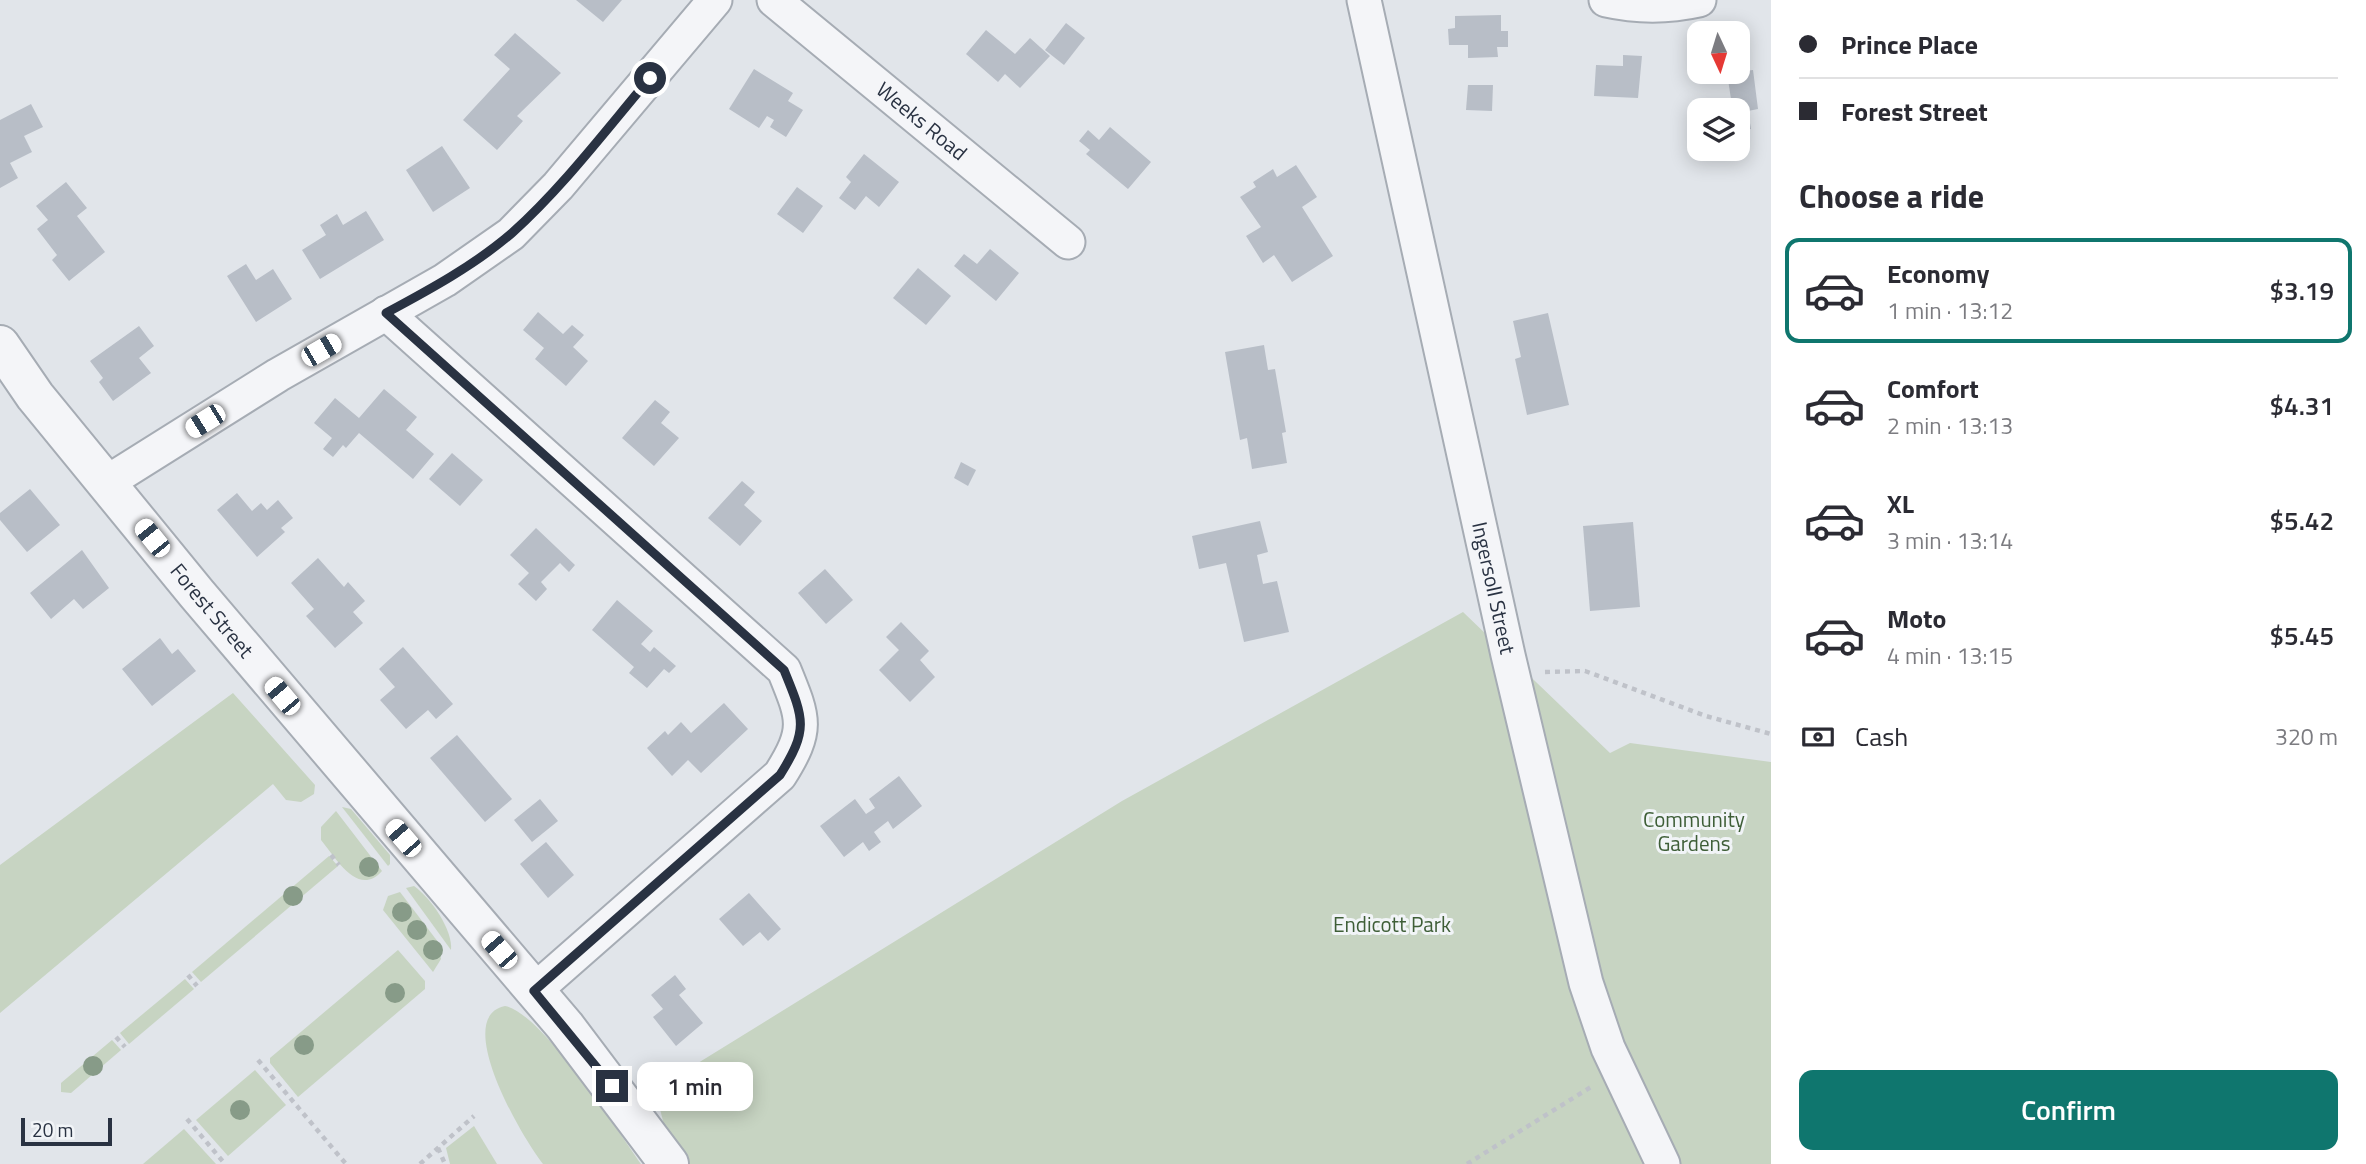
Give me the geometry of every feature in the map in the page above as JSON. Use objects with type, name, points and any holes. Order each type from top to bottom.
[{"type":"street","points":[[106,482],[278,375],[445,280],[511,234],[558,186],[715,0]]},
{"type":"street","name":"Weeks Road","points":[[774,0],[1068,242]]},
{"type":"street","name":"Ingersoll Street","points":[[1364,0],[1400,178],[1512,673],[1586,983],[1619,1070],[1663,1164]]},
{"type":"street","points":[[1606,0],[1626,5],[1677,5],[1699,0]]},
{"type":"street","points":[[386,313],[784,670],[801,724],[798,747],[780,775],[534,991]]},
{"type":"street","name":"Forest Street","points":[[0,345],[35,396],[350,777],[600,1070],[668,1164]]},
{"type":"path","points":[[1512,673],[1585,671],[1706,716],[1771,734]]},
{"type":"path","points":[[331,855],[339,865]]},
{"type":"path","points":[[188,975],[197,986]]},
{"type":"path","points":[[116,1037],[125,1047]]},
{"type":"path","points":[[258,1060],[346,1164]]},
{"type":"path","points":[[1467,1164],[1619,1070]]},
{"type":"path","points":[[419,1164],[474,1116]]},
{"type":"path","points":[[187,1119],[225,1164]]},
{"type":"path","points":[[438,1148],[445,1164]]},
{"type":"green space","name":"Endicott Park","points":[[1463,612],[1610,753],[1630,743],[1771,762],[1771,1164],[684,1164],[669,1145],[656,1093],[651,1092],[1122,801]]},
{"type":"green space","points":[[233,693],[315,785],[314,794],[301,802],[286,800],[273,784],[0,1013],[0,865]]},
{"type":"green space","points":[[342,807],[351,809],[390,855],[388,866]]},
{"type":"green space","points":[[336,811],[382,871],[373,878],[356,878],[341,865],[321,840],[321,827]]},
{"type":"green space","points":[[329,856],[338,866],[201,982],[192,972]]},
{"type":"green space","points":[[414,886],[440,915],[451,942],[451,950],[406,888]]},
{"type":"green space","points":[[400,892],[438,942],[441,959],[433,972],[383,910],[388,896]]},
{"type":"green space","points":[[398,950],[425,981],[425,989],[298,1097],[270,1063],[270,1058]]},
{"type":"green space","points":[[185,979],[194,989],[129,1044],[120,1033]]},
{"type":"green space","points":[[505,1006],[520,1013],[558,1050],[641,1164],[543,1164],[508,1106],[488,1054],[485,1032],[490,1015]]},
{"type":"green space","points":[[112,1040],[121,1050],[71,1093],[61,1092],[61,1083]]},
{"type":"green space","points":[[255,1070],[286,1105],[228,1156],[196,1120]]},
{"type":"green space","points":[[474,1126],[497,1164],[450,1164],[446,1148]]},
{"type":"green space","points":[[184,1129],[216,1164],[143,1164]]},
{"type":"building","points":[[576,0],[622,0],[603,22]]},
{"type":"building","points":[[1501,15],[1501,31],[1508,31],[1508,47],[1497,47],[1498,57],[1468,58],[1468,45],[1449,45],[1448,29],[1455,28],[1455,16]]},
{"type":"building","points":[[1066,23],[1085,38],[1064,65],[1045,50]]},
{"type":"building","points":[[986,30],[1015,54],[1030,38],[1050,56],[1020,88],[1005,74],[998,82],[966,54]]},
{"type":"building","points":[[515,33],[561,73],[517,116],[523,121],[497,150],[463,120],[510,69],[494,55]]},
{"type":"building","points":[[1623,55],[1642,56],[1638,98],[1594,96],[1596,65],[1623,66]]},
{"type":"building","points":[[754,69],[793,93],[788,101],[803,110],[786,137],[770,127],[774,120],[767,116],[759,128],[729,109]]},
{"type":"building","points":[[1750,70],[1753,70],[1758,109],[1750,111],[1750,98],[1731,98],[1729,84],[1750,84]]},
{"type":"building","points":[[1468,85],[1493,85],[1492,111],[1466,110]]},
{"type":"building","points":[[31,104],[43,127],[24,136],[32,152],[10,163],[18,178],[0,188],[0,120]]},
{"type":"building","points":[[1110,127],[1151,162],[1128,189],[1086,154],[1090,150],[1079,141],[1088,130],[1099,140]]},
{"type":"building","points":[[442,146],[470,188],[433,212],[406,170]]},
{"type":"building","points":[[864,154],[899,182],[879,207],[866,196],[855,210],[839,198],[851,182],[846,177]]},
{"type":"building","points":[[1296,165],[1317,197],[1302,207],[1333,256],[1292,282],[1274,255],[1263,263],[1246,236],[1261,227],[1240,197],[1256,187],[1253,182],[1273,169],[1277,177]]},
{"type":"building","points":[[66,182],[87,208],[77,216],[105,252],[69,281],[52,260],[57,255],[37,229],[48,220],[36,206]]},
{"type":"building","points":[[797,187],[823,206],[803,233],[777,214]]},
{"type":"building","points":[[366,211],[384,240],[320,279],[302,250],[326,235],[320,225],[337,214],[343,225]]},
{"type":"building","points":[[990,249],[1019,273],[996,301],[954,266],[964,254],[977,264]]},
{"type":"building","points":[[246,264],[256,280],[273,269],[292,299],[256,322],[227,276]]},
{"type":"building","points":[[918,268],[951,296],[926,325],[893,298]]},
{"type":"building","points":[[538,312],[563,334],[572,325],[584,335],[573,347],[588,361],[566,386],[535,359],[544,348],[523,330]]},
{"type":"building","points":[[1548,313],[1569,405],[1527,415],[1515,359],[1521,357],[1513,321]]},
{"type":"building","points":[[139,326],[154,346],[139,358],[151,373],[113,401],[99,382],[103,378],[90,361]]},
{"type":"building","points":[[1264,345],[1268,370],[1275,369],[1286,432],[1282,433],[1287,463],[1252,469],[1247,438],[1240,440],[1225,352]]},
{"type":"building","points":[[384,389],[417,417],[406,430],[434,454],[413,479],[359,433],[346,448],[343,445],[333,457],[323,449],[332,438],[314,423],[335,398],[359,418]]},
{"type":"building","points":[[655,400],[670,412],[661,423],[679,438],[654,466],[622,438]]},
{"type":"building","points":[[452,453],[483,480],[460,506],[429,479]]},
{"type":"building","points":[[961,462],[976,470],[968,486],[954,478]]},
{"type":"building","points":[[742,481],[755,492],[744,505],[762,521],[740,546],[708,518]]},
{"type":"building","points":[[30,489],[60,525],[27,552],[0,520],[0,513]]},
{"type":"building","points":[[237,493],[252,511],[261,503],[267,510],[278,500],[293,518],[281,528],[285,532],[257,557],[217,510]]},
{"type":"building","points":[[1260,521],[1268,552],[1257,555],[1263,584],[1277,581],[1289,632],[1244,642],[1226,563],[1199,569],[1192,536]]},
{"type":"building","points":[[1633,522],[1640,607],[1590,611],[1583,526]]},
{"type":"building","points":[[536,528],[575,565],[569,572],[560,563],[541,582],[547,589],[536,601],[518,584],[529,573],[510,555]]},
{"type":"building","points":[[82,550],[109,588],[83,609],[74,599],[51,619],[30,593]]},
{"type":"building","points":[[318,558],[344,587],[348,582],[365,601],[353,612],[363,623],[335,648],[306,616],[314,609],[291,583]]},
{"type":"building","points":[[825,569],[853,600],[826,624],[798,593]]},
{"type":"building","points":[[617,600],[653,631],[641,644],[650,652],[654,647],[676,666],[669,673],[664,669],[647,688],[629,673],[634,667],[592,630]]},
{"type":"building","points":[[901,622],[929,651],[920,660],[935,677],[910,702],[879,670],[899,650],[886,637]]},
{"type":"building","points":[[160,638],[172,654],[178,649],[196,671],[152,706],[122,669]]},
{"type":"building","points":[[403,647],[453,704],[436,719],[428,710],[406,729],[380,700],[395,687],[379,669]]},
{"type":"building","points":[[724,703],[748,729],[701,773],[688,760],[672,776],[647,748],[665,731],[668,735],[681,722],[691,733]]},
{"type":"building","points":[[457,735],[512,799],[485,822],[430,758]]},
{"type":"building","points":[[899,776],[922,806],[893,829],[888,821],[874,832],[881,842],[869,851],[863,842],[844,857],[820,826],[855,799],[866,814],[875,808],[869,799]]},
{"type":"building","points":[[540,799],[558,821],[532,842],[514,820]]},
{"type":"building","points":[[546,842],[574,875],[548,898],[520,864]]},
{"type":"building","points":[[749,893],[781,929],[768,941],[760,932],[743,946],[719,919]]},
{"type":"building","points":[[675,975],[686,989],[679,995],[703,1023],[676,1046],[653,1017],[663,1009],[651,995]]},
{"type":"route","points":[[612,1086],[534,991],[780,775],[798,747],[801,724],[796,699],[784,670],[386,313],[445,280],[511,234],[558,186],[650,78]]},
{"type":"park label","name":"Community Gardens","points":[[1694,832]]}]
